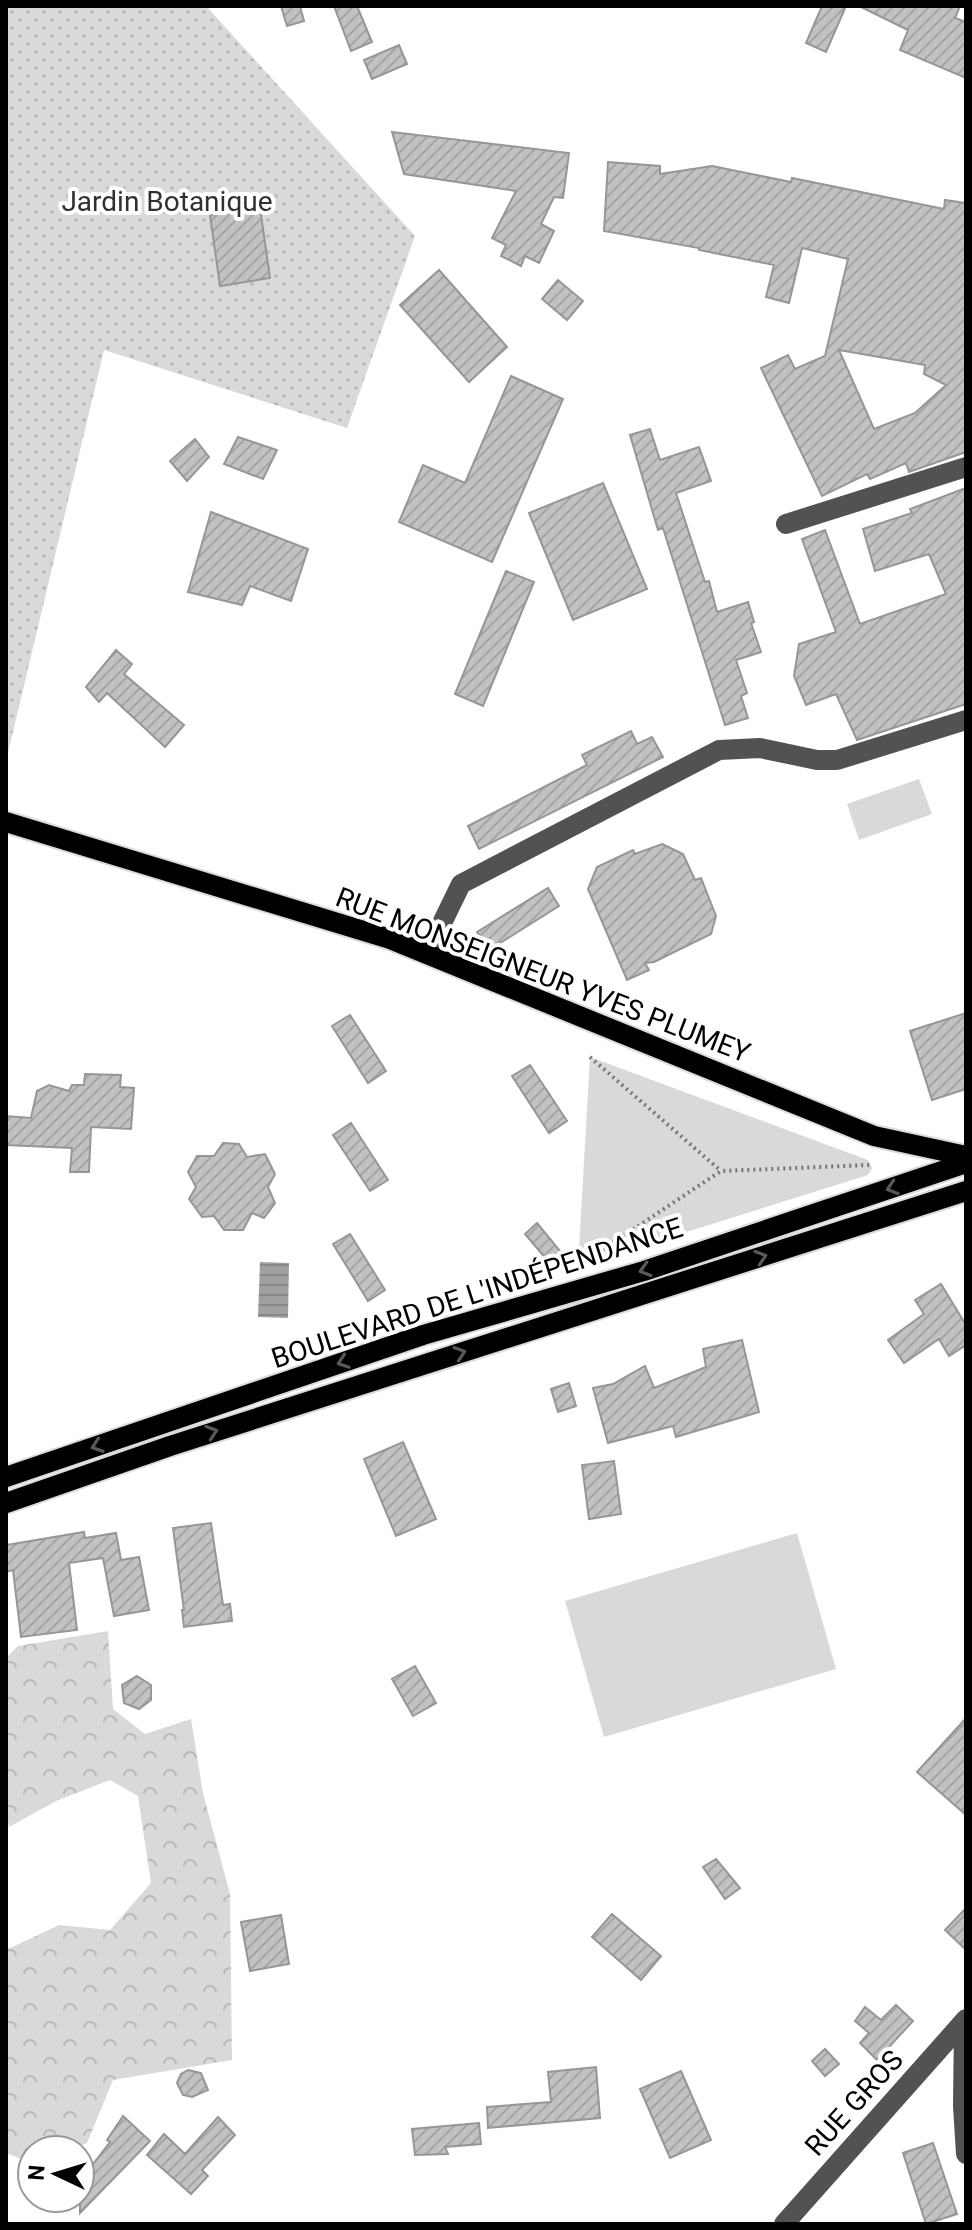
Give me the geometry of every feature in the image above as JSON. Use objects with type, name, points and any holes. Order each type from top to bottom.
[{"type":"main road","name":"RUE MONSEIGNEUR YVES PLUMEY","points":[[6,822],[390,939],[874,1136],[966,1156]]},
{"type":"main road","name":"BOULEVARD DE L'INDÉPENDANCE","points":[[6,1477],[423,1335],[644,1271],[966,1163]]},
{"type":"main road","name":"BOULEVARD DE L'INDÉPENDANCE","points":[[6,1503],[170,1446],[966,1191]]},
{"type":"street","points":[[786,524],[966,467]]},
{"type":"street","points":[[427,954],[461,884],[719,750],[760,748],[817,760],[837,760],[966,720]]},
{"type":"street","points":[[965,2020],[963,2106],[966,2154]]},
{"type":"street","name":"RUE GROS","points":[[784,2224],[965,2020]]},
{"type":"path","points":[[590,1057],[721,1171]]},
{"type":"path","points":[[578,1266],[721,1171],[870,1165]]},
{"type":"green space","name":"Jardin Botanique","points":[[6,6],[206,6],[415,236],[347,428],[104,350],[6,761]]},
{"type":"green space","points":[[919,779],[932,814],[859,840],[847,804]]},
{"type":"green space","points":[[590,1057],[868,1160],[872,1168],[868,1175],[578,1266]]},
{"type":"green space","points":[[797,1533],[836,1669],[604,1737],[565,1601]]},
{"type":"green space","points":[[108,1631],[113,1709],[145,1734],[191,1719],[203,1793],[230,1894],[232,2060],[113,2080],[91,2134],[16,2134],[16,2157],[6,2153],[6,1950],[59,1925],[110,1930],[151,1883],[138,1796],[110,1780],[56,1801],[9,1827],[6,1814],[6,1658],[18,1646]]},
{"type":"shaded area","points":[[260,1262],[289,1263],[288,1318],[258,1317]]},
{"type":"building","points":[[281,6],[300,6],[304,21],[287,26]]},
{"type":"building","points":[[334,6],[357,6],[372,42],[351,51]]},
{"type":"building","points":[[822,6],[846,6],[826,52],[806,43]]},
{"type":"building","points":[[859,6],[960,6],[955,18],[966,22],[966,78],[900,50],[908,30]]},
{"type":"building","points":[[399,45],[407,64],[372,79],[364,60]]},
{"type":"building","points":[[392,132],[569,153],[563,198],[554,197],[541,224],[554,231],[539,263],[525,256],[521,266],[501,256],[506,245],[492,238],[516,191],[404,174]]},
{"type":"building","points":[[608,162],[660,166],[660,174],[712,166],[791,182],[792,178],[944,209],[945,200],[966,203],[966,452],[909,472],[906,463],[870,479],[867,474],[822,496],[761,368],[788,355],[795,369],[825,356],[848,259],[802,248],[789,303],[766,297],[774,265],[604,231]],"holes":[[[839,350],[925,365],[924,374],[946,385],[915,413],[874,429]]]},
{"type":"building","points":[[260,208],[270,278],[220,286],[210,215]]},
{"type":"building","points":[[439,270],[507,347],[469,382],[400,305]]},
{"type":"building","points":[[558,280],[583,301],[567,320],[542,299]]},
{"type":"building","points":[[511,376],[563,399],[492,562],[399,522],[423,465],[465,483]]},
{"type":"building","points":[[650,429],[660,460],[699,447],[711,481],[676,493],[705,582],[709,581],[717,612],[748,602],[754,622],[751,623],[761,652],[736,660],[747,693],[741,696],[748,718],[725,725],[663,528],[658,530],[630,435]]},
{"type":"building","points":[[238,437],[277,450],[263,479],[224,464]]},
{"type":"building","points":[[195,439],[209,457],[187,481],[170,461]]},
{"type":"building","points":[[603,483],[647,589],[573,620],[529,513]]},
{"type":"building","points":[[966,488],[966,704],[857,740],[836,694],[806,705],[794,676],[799,644],[836,632],[802,539],[825,530],[860,624],[946,594],[929,554],[875,571],[863,529],[912,513],[910,509]]},
{"type":"building","points":[[211,512],[308,549],[291,601],[250,586],[242,605],[188,592]]},
{"type":"building","points":[[506,571],[534,582],[483,706],[455,694]]},
{"type":"building","points":[[116,650],[132,664],[124,674],[184,725],[165,747],[107,693],[99,702],[86,687]]},
{"type":"building","points":[[631,731],[637,744],[652,737],[663,757],[479,849],[468,826],[587,765],[582,755]]},
{"type":"building","points":[[662,844],[683,854],[695,880],[701,878],[716,916],[711,934],[654,962],[645,963],[649,970],[627,980],[588,889],[597,867],[633,850],[635,854]]},
{"type":"building","points":[[548,888],[559,906],[489,950],[477,932]]},
{"type":"building","points":[[966,1013],[966,1089],[932,1100],[910,1031]]},
{"type":"building","points":[[350,1015],[386,1071],[368,1083],[332,1026]]},
{"type":"building","points":[[530,1065],[567,1121],[549,1133],[512,1076]]},
{"type":"building","points":[[85,1074],[121,1075],[120,1087],[134,1088],[131,1129],[91,1127],[89,1172],[70,1172],[72,1148],[6,1145],[6,1116],[31,1118],[37,1091],[49,1085],[69,1091],[72,1085],[84,1085]]},
{"type":"building","points":[[351,1123],[388,1180],[370,1191],[333,1135]]},
{"type":"building","points":[[223,1143],[239,1144],[247,1157],[265,1154],[275,1174],[268,1187],[275,1203],[264,1218],[252,1213],[243,1230],[224,1230],[214,1216],[202,1217],[189,1199],[196,1187],[188,1172],[197,1156],[214,1156]]},
{"type":"building","points":[[537,1223],[560,1251],[548,1261],[525,1234]]},
{"type":"building","points":[[350,1234],[385,1290],[368,1301],[333,1244]]},
{"type":"building","points":[[941,1284],[966,1325],[966,1345],[949,1356],[939,1339],[904,1363],[888,1340],[924,1314],[915,1300]]},
{"type":"building","points":[[742,1340],[759,1412],[676,1437],[673,1426],[608,1443],[593,1388],[613,1384],[645,1366],[654,1388],[706,1367],[703,1349]]},
{"type":"building","points":[[569,1383],[576,1406],[558,1412],[551,1389]]},
{"type":"building","points":[[403,1442],[436,1519],[396,1536],[364,1459]]},
{"type":"building","points":[[614,1461],[621,1514],[589,1519],[582,1465]]},
{"type":"building","points":[[211,1523],[223,1605],[230,1604],[232,1621],[184,1627],[173,1528]]},
{"type":"building","points":[[84,1532],[85,1538],[116,1533],[121,1560],[139,1557],[149,1610],[114,1616],[103,1558],[69,1563],[77,1630],[21,1637],[13,1570],[6,1572],[6,1545]]},
{"type":"building","points":[[415,1666],[436,1703],[413,1716],[392,1679]]},
{"type":"building","points":[[137,1676],[151,1685],[151,1700],[139,1709],[124,1703],[122,1685]]},
{"type":"building","points":[[966,1718],[966,1815],[917,1772]]},
{"type":"building","points":[[716,1859],[740,1888],[725,1899],[703,1867]]},
{"type":"building","points":[[966,1908],[966,1950],[945,1930]]},
{"type":"building","points":[[612,1914],[661,1956],[641,1980],[592,1937]]},
{"type":"building","points":[[281,1915],[289,1964],[250,1971],[241,1922]]},
{"type":"building","points":[[896,2005],[913,2021],[877,2060],[860,2043],[869,2033],[855,2021],[865,2007],[881,2020]]},
{"type":"building","points":[[825,2049],[839,2064],[825,2076],[812,2061]]},
{"type":"building","points":[[596,2067],[600,2118],[488,2128],[487,2107],[551,2102],[548,2072]]},
{"type":"building","points":[[188,2070],[201,2073],[208,2090],[192,2097],[183,2095],[177,2083],[181,2074]]},
{"type":"building","points":[[681,2071],[711,2140],[670,2158],[640,2089]]},
{"type":"building","points":[[123,2116],[150,2141],[96,2197],[96,2160],[110,2142],[107,2140]]},
{"type":"building","points":[[218,2117],[235,2135],[202,2170],[208,2176],[191,2194],[147,2155],[164,2134],[185,2154]]},
{"type":"building","points":[[479,2123],[481,2144],[445,2147],[448,2154],[415,2155],[412,2129]]},
{"type":"building","points":[[933,2143],[957,2214],[926,2224],[903,2153]]}]
